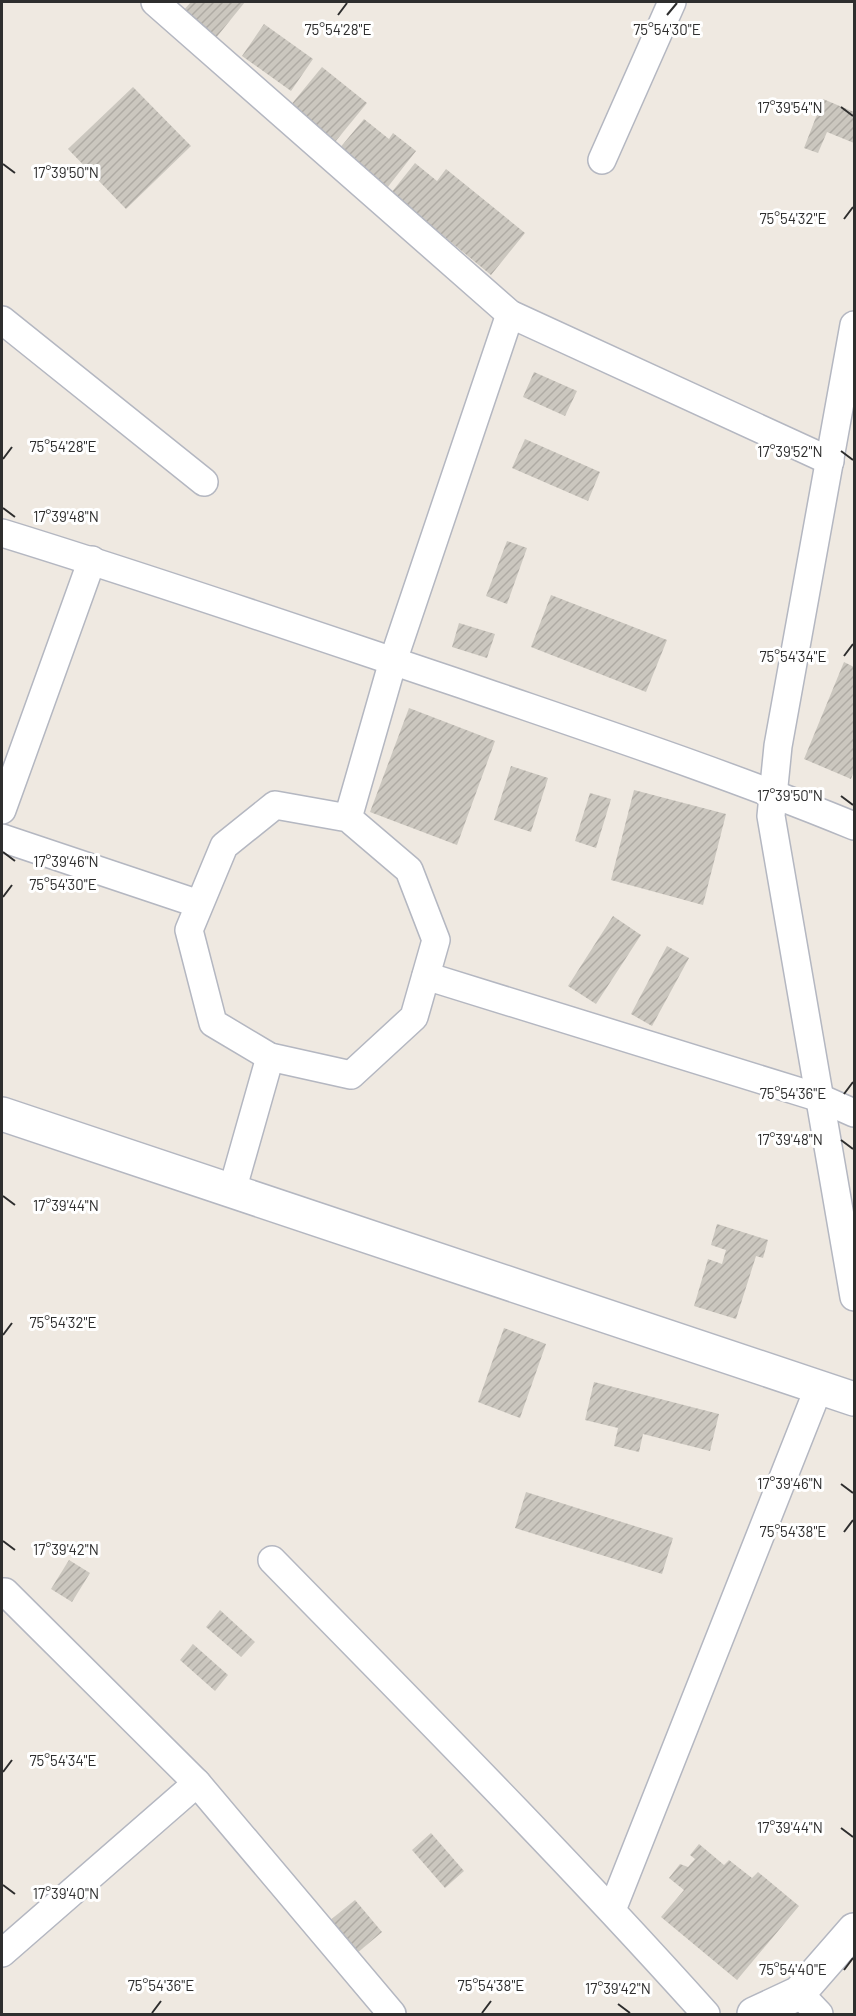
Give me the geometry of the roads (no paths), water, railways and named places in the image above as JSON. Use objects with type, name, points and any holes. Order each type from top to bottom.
[{"type":"street","points":[[154,2],[510,314],[830,461]]},
{"type":"street","points":[[602,160],[672,2]]},
{"type":"street","points":[[348,818],[393,661],[510,314]]},
{"type":"street","points":[[2,320],[204,482]]},
{"type":"street","points":[[855,325],[772,792],[771,816],[855,1297]]},
{"type":"street","points":[[2,533],[92,560],[393,661],[772,792],[855,826]]},
{"type":"street","points":[[2,810],[92,560]]},
{"type":"street","points":[[275,805],[348,818],[409,870],[436,940],[414,1017],[351,1075],[270,1057],[213,1023],[189,930],[224,846],[275,805]]},
{"type":"street","points":[[2,838],[199,904]]},
{"type":"street","points":[[426,976],[820,1098],[855,1113]]},
{"type":"street","points":[[232,1191],[270,1057]]},
{"type":"street","points":[[2,1114],[855,1399]]},
{"type":"street","points":[[612,1910],[819,1387]]},
{"type":"street","points":[[272,1560],[612,1910],[706,2014]]},
{"type":"street","points":[[2,1592],[197,1783],[392,2014]]},
{"type":"street","points":[[2,1953],[197,1783]]},
{"type":"street","points":[[754,2014],[809,2004],[855,1930]]}]
